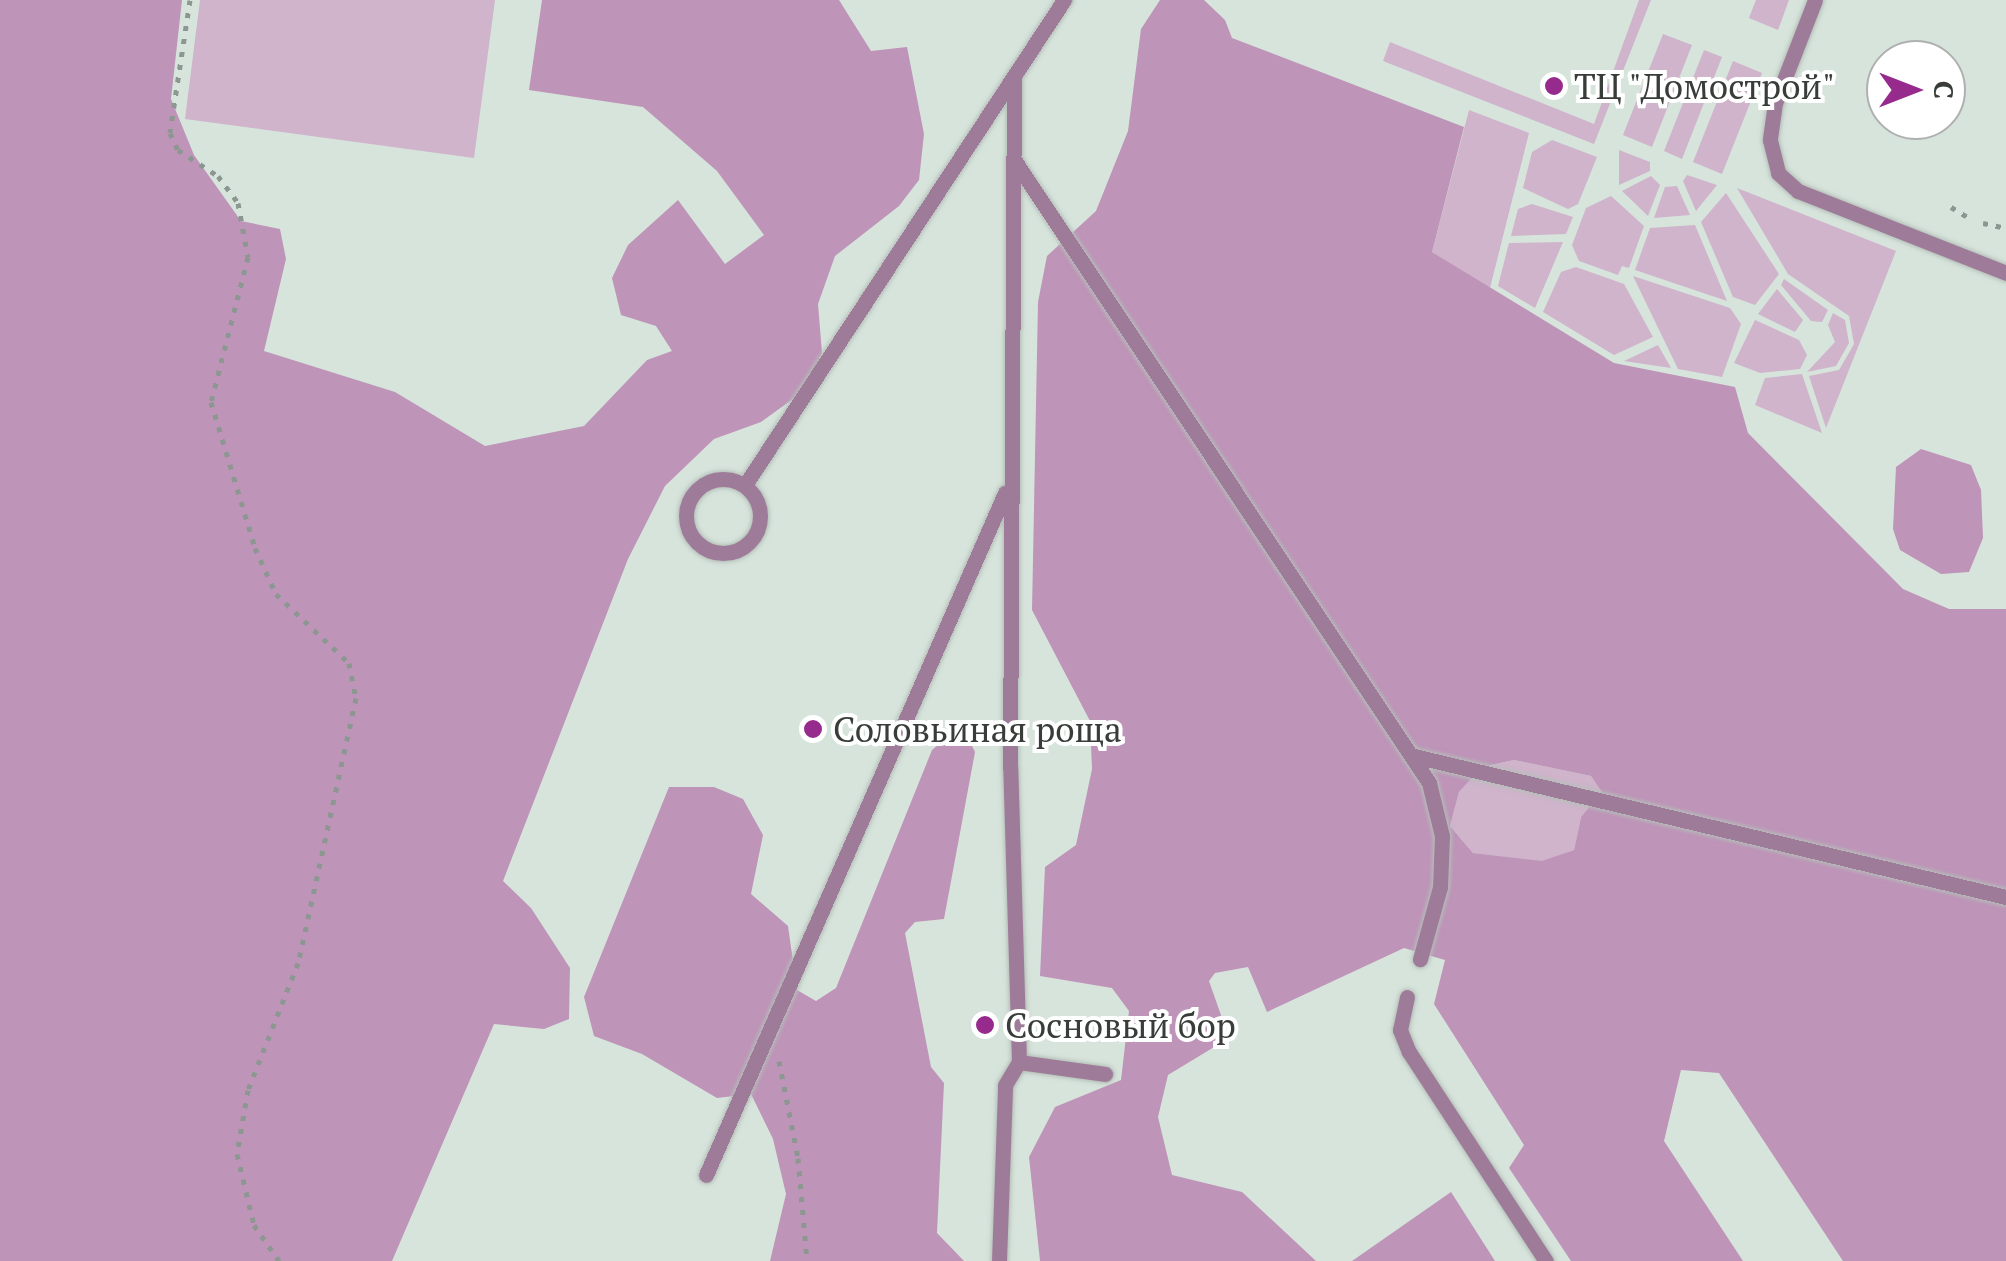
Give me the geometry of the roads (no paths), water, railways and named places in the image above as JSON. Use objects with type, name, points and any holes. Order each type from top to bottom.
[{"type":"lane","points":[[745,485],[1064,0]]},
{"type":"lane","points":[[1814,0],[1775,102],[1770,140],[1778,173],[1798,191],[2006,273]]},
{"type":"lane","points":[[999,1261],[1006,1086],[1018,1062],[1009,485],[1014,78]]},
{"type":"lane","points":[[1015,161],[1429,783],[1442,836],[1440,888],[1420,959]]},
{"type":"lane","points":[[726,478],[745,485],[761,516],[756,536],[741,550],[708,551],[694,540],[686,520],[694,492],[726,478]]},
{"type":"lane","points":[[706,1175],[1009,485]]},
{"type":"lane","points":[[1414,756],[2006,896]]},
{"type":"lane","points":[[1406,997],[1400,1030],[1410,1052],[1546,1261]]},
{"type":"lane","points":[[1018,1062],[1105,1074]]},
{"type":"place","name":"ТЦ \"Домострой\"","points":[[1554,86]]},
{"type":"place","name":"Соловьиная роща","points":[[813,729]]},
{"type":"place","name":"Сосновый бор","points":[[985,1025]]}]
